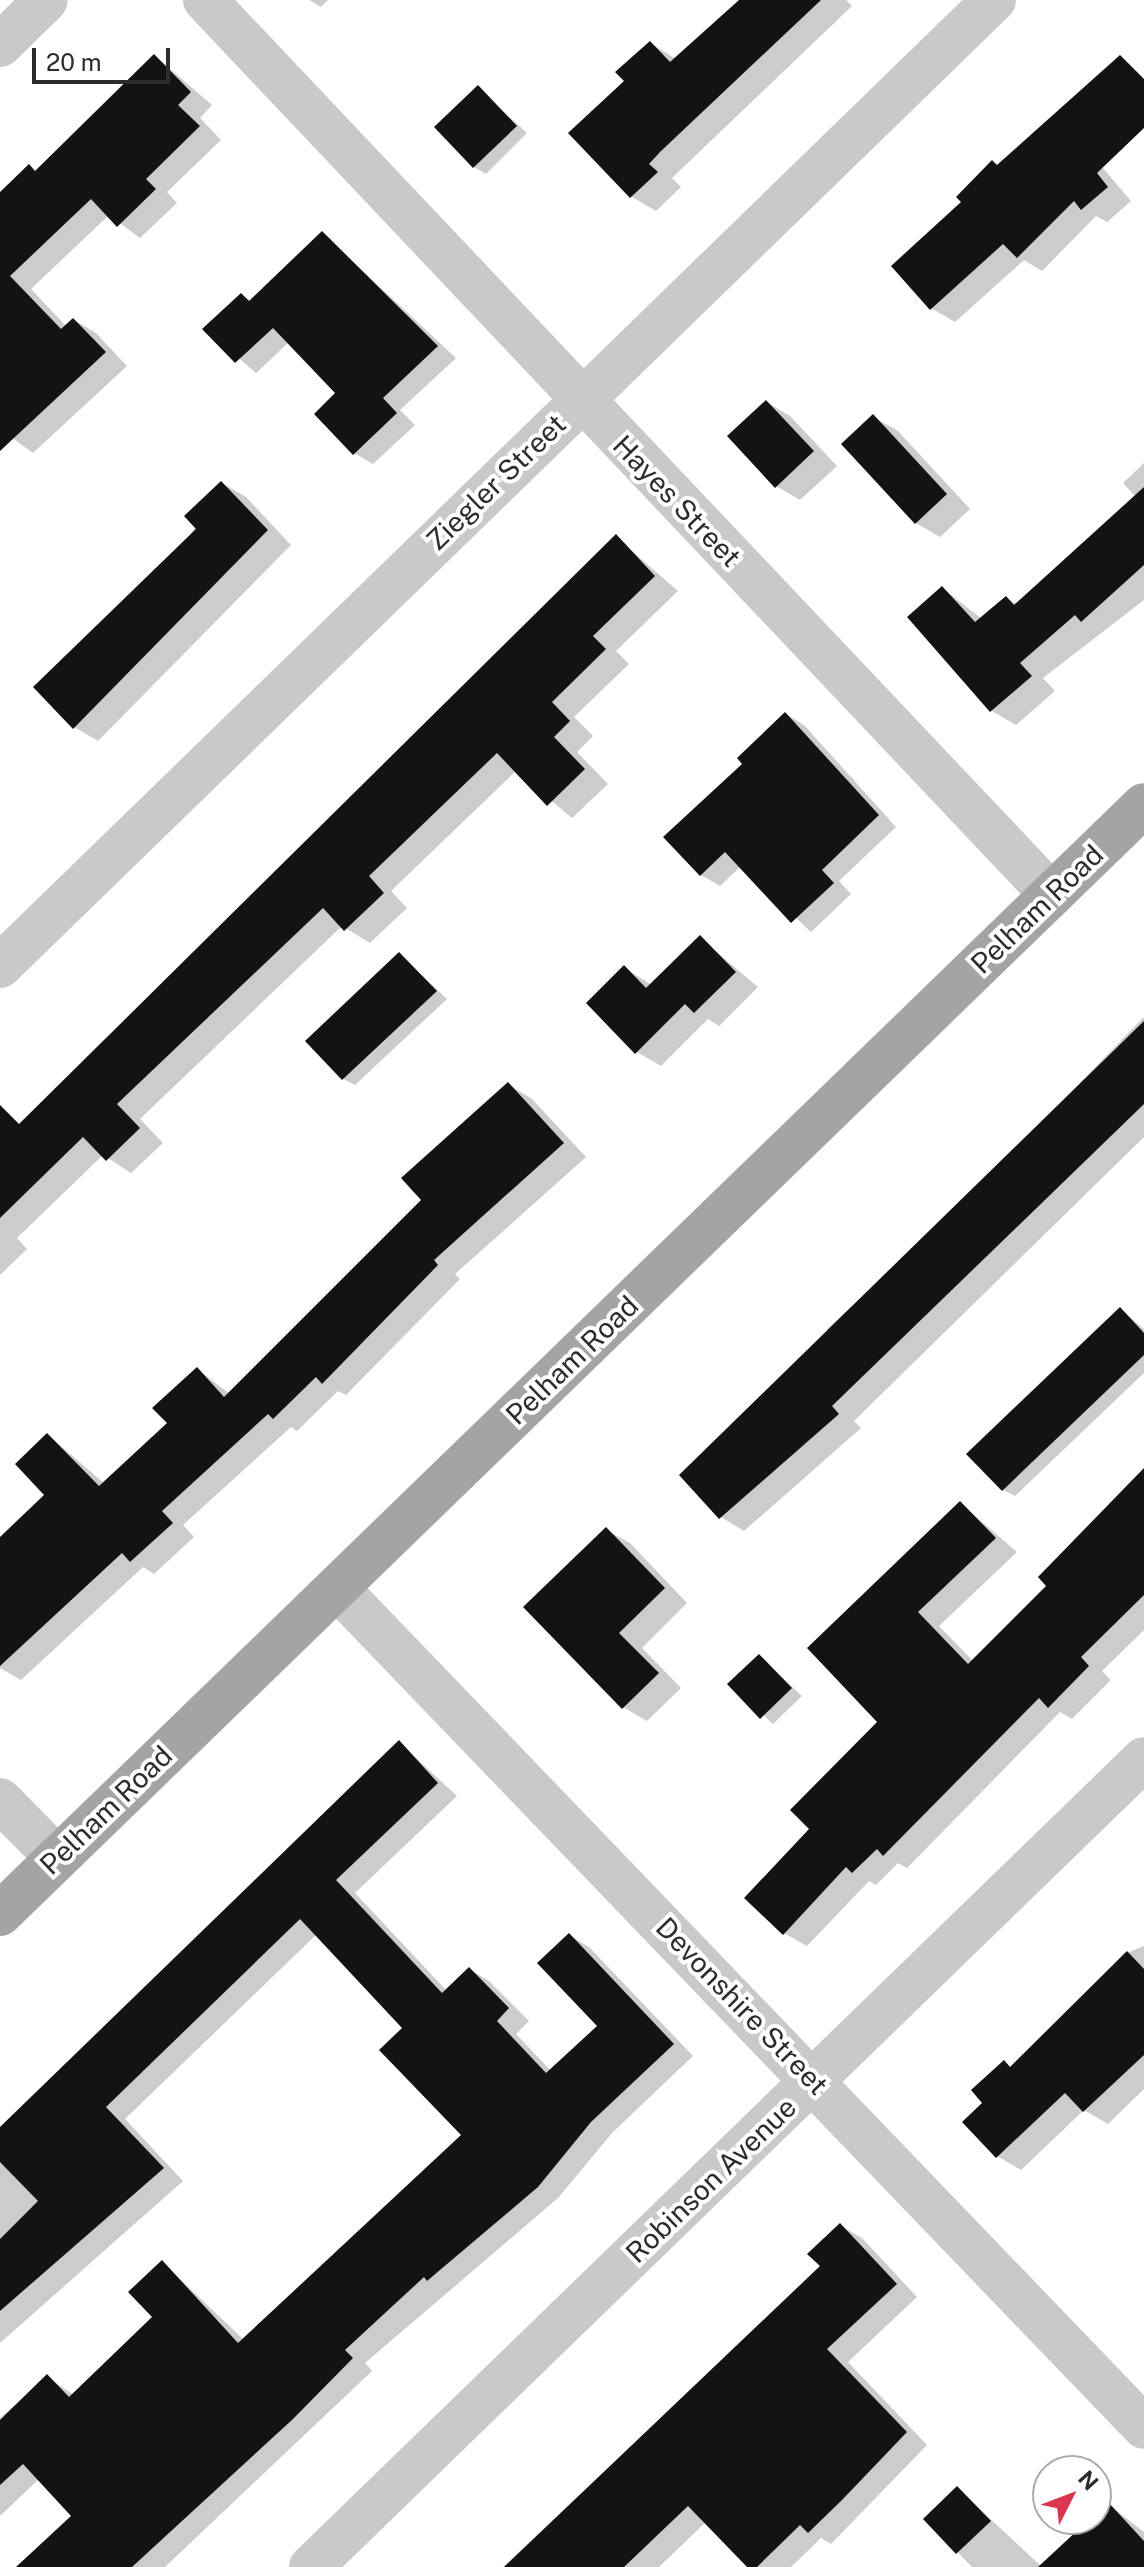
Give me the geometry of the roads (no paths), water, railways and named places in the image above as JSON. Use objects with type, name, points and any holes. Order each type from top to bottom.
[{"type":"main road","name":"Pelham Road","points":[[0,1914],[1144,805]]},
{"type":"street","points":[[0,45],[46,0]]},
{"type":"street","name":"Hayes Street","points":[[205,0],[580,400],[1052,895]]},
{"type":"street","name":"Ziegler Street","points":[[0,966],[994,0]]},
{"type":"street","name":"Devonshire Street","points":[[337,1588],[814,2080],[1144,2427]]},
{"type":"street","name":"Robinson Avenue","points":[[311,2567],[1144,1759]]},
{"type":"street","points":[[0,1800],[57,1858]]}]
